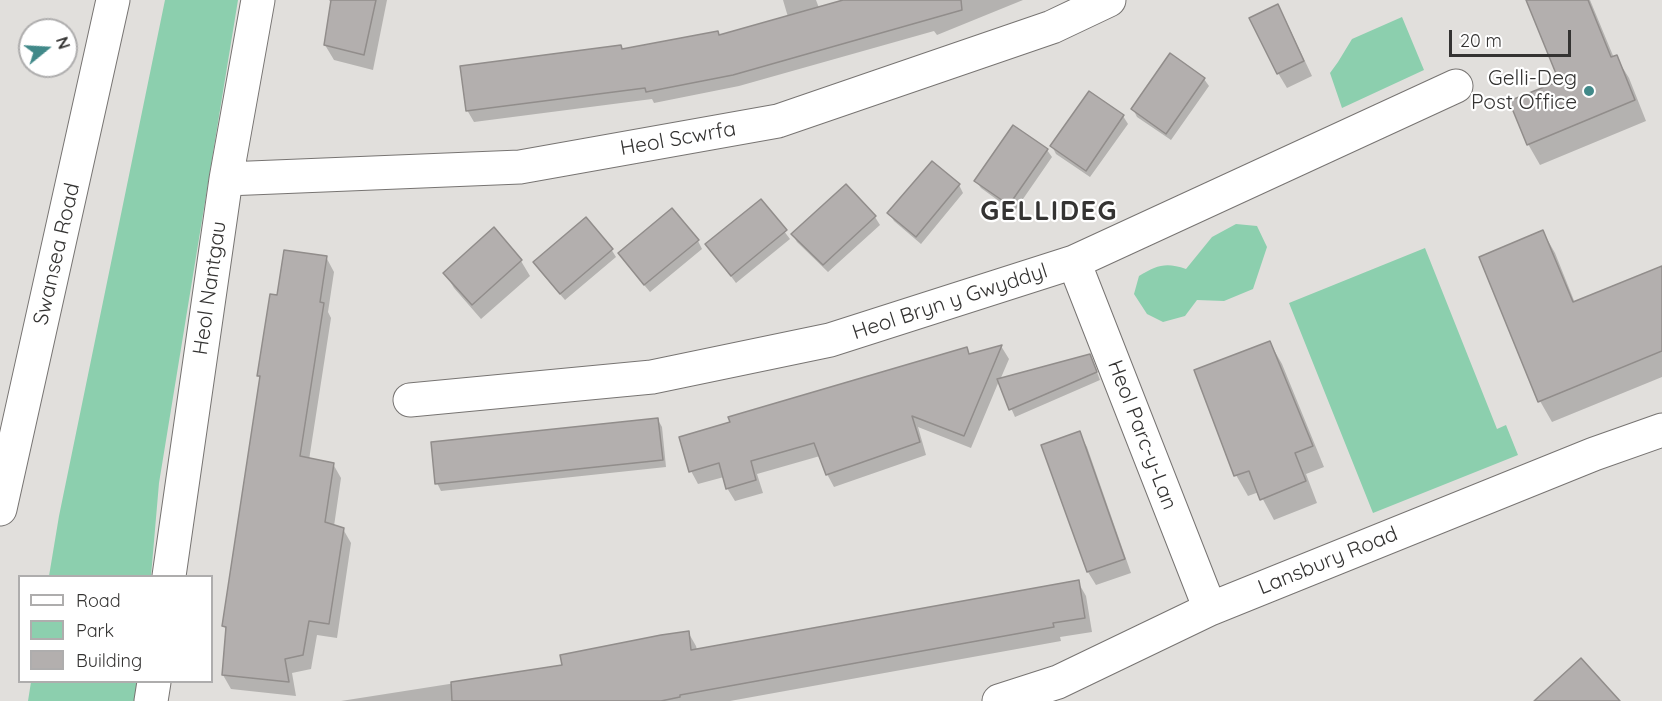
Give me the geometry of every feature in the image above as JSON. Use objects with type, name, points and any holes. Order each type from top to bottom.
[{"type":"street","name":"Swansea Road","points":[[0,509],[113,0]]},
{"type":"street","name":"Heol Nantgau","points":[[169,575],[226,178],[258,0]]},
{"type":"street","name":"Heol Scwrfa","points":[[226,178],[520,167],[778,121],[1053,27],[1109,0]]},
{"type":"street","name":"Heol Bryn y Gwyddyl","points":[[410,400],[652,377],[830,340],[1074,262],[1456,86]]},
{"type":"street","name":"Heol Parc-y-Lan","points":[[1074,262],[1210,609]]},
{"type":"street","name":"Lansbury Road","points":[[999,701],[1058,682],[1210,609],[1594,454],[1662,430]]},
{"type":"street","points":[[151,701],[154,683]]},
{"type":"green space","points":[[165,0],[238,0],[159,483],[151,575],[49,575],[59,516]]},
{"type":"green space","points":[[1402,17],[1424,70],[1342,108],[1330,73],[1352,39]]},
{"type":"green space","points":[[1236,224],[1257,226],[1267,247],[1253,289],[1224,301],[1197,300],[1185,316],[1163,322],[1147,314],[1134,294],[1139,276],[1162,266],[1186,269],[1212,237]]},
{"type":"green space","points":[[1425,248],[1497,429],[1506,425],[1518,455],[1373,513],[1289,303]]},
{"type":"green space","points":[[31,683],[142,683],[141,701],[28,701]]},
{"type":"building","points":[[331,0],[376,0],[364,55],[324,45]]},
{"type":"building","points":[[843,0],[961,0],[962,10],[733,75],[646,92],[645,88],[466,111],[460,66],[621,45],[622,49],[718,31],[719,35]]},
{"type":"building","points":[[1526,0],[1588,0],[1611,57],[1617,55],[1635,100],[1527,145],[1509,101],[1559,81]]},
{"type":"building","points":[[1278,4],[1304,61],[1277,74],[1249,18]]},
{"type":"building","points":[[1170,53],[1205,78],[1166,134],[1131,109]]},
{"type":"building","points":[[1089,91],[1124,115],[1086,171],[1050,146]]},
{"type":"building","points":[[1013,125],[1048,149],[1009,205],[974,181]]},
{"type":"building","points":[[932,161],[960,184],[916,237],[887,213]]},
{"type":"building","points":[[846,184],[876,216],[823,265],[791,234]]},
{"type":"building","points":[[761,199],[787,230],[731,276],[705,244]]},
{"type":"building","points":[[672,208],[699,240],[644,285],[618,253]]},
{"type":"building","points":[[586,217],[613,249],[560,294],[533,262]]},
{"type":"building","points":[[494,227],[522,260],[472,305],[443,273]]},
{"type":"building","points":[[1543,230],[1573,302],[1662,266],[1662,351],[1538,402],[1479,257]]},
{"type":"building","points":[[284,250],[327,256],[320,302],[324,303],[300,456],[334,463],[325,522],[344,528],[329,624],[309,621],[303,655],[285,659],[289,682],[222,675],[226,627],[222,626],[260,376],[257,376],[270,294],[277,295]]},
{"type":"building","points":[[1270,341],[1313,446],[1295,453],[1306,481],[1260,500],[1249,471],[1234,476],[1194,370]]},
{"type":"building","points":[[1002,345],[964,436],[912,416],[920,442],[826,475],[814,443],[751,461],[756,480],[726,489],[719,463],[689,472],[679,437],[730,422],[728,417],[967,347],[969,354]]},
{"type":"building","points":[[1090,354],[1097,372],[1009,410],[997,379]]},
{"type":"building","points":[[658,418],[663,460],[435,484],[431,442]]},
{"type":"building","points":[[1080,431],[1125,559],[1087,572],[1041,445]]},
{"type":"building","points":[[1079,580],[1085,618],[1053,623],[1054,627],[680,695],[680,697],[661,701],[452,701],[451,682],[562,665],[560,655],[661,635],[689,631],[691,650]]},
{"type":"building","points":[[1581,658],[1620,701],[1534,701]]},
{"type":"place","name":"Gelli-Deg Post Office","points":[[1589,91]]},
{"type":"district","name":"GELLIDEG","points":[[1049,212]]}]
